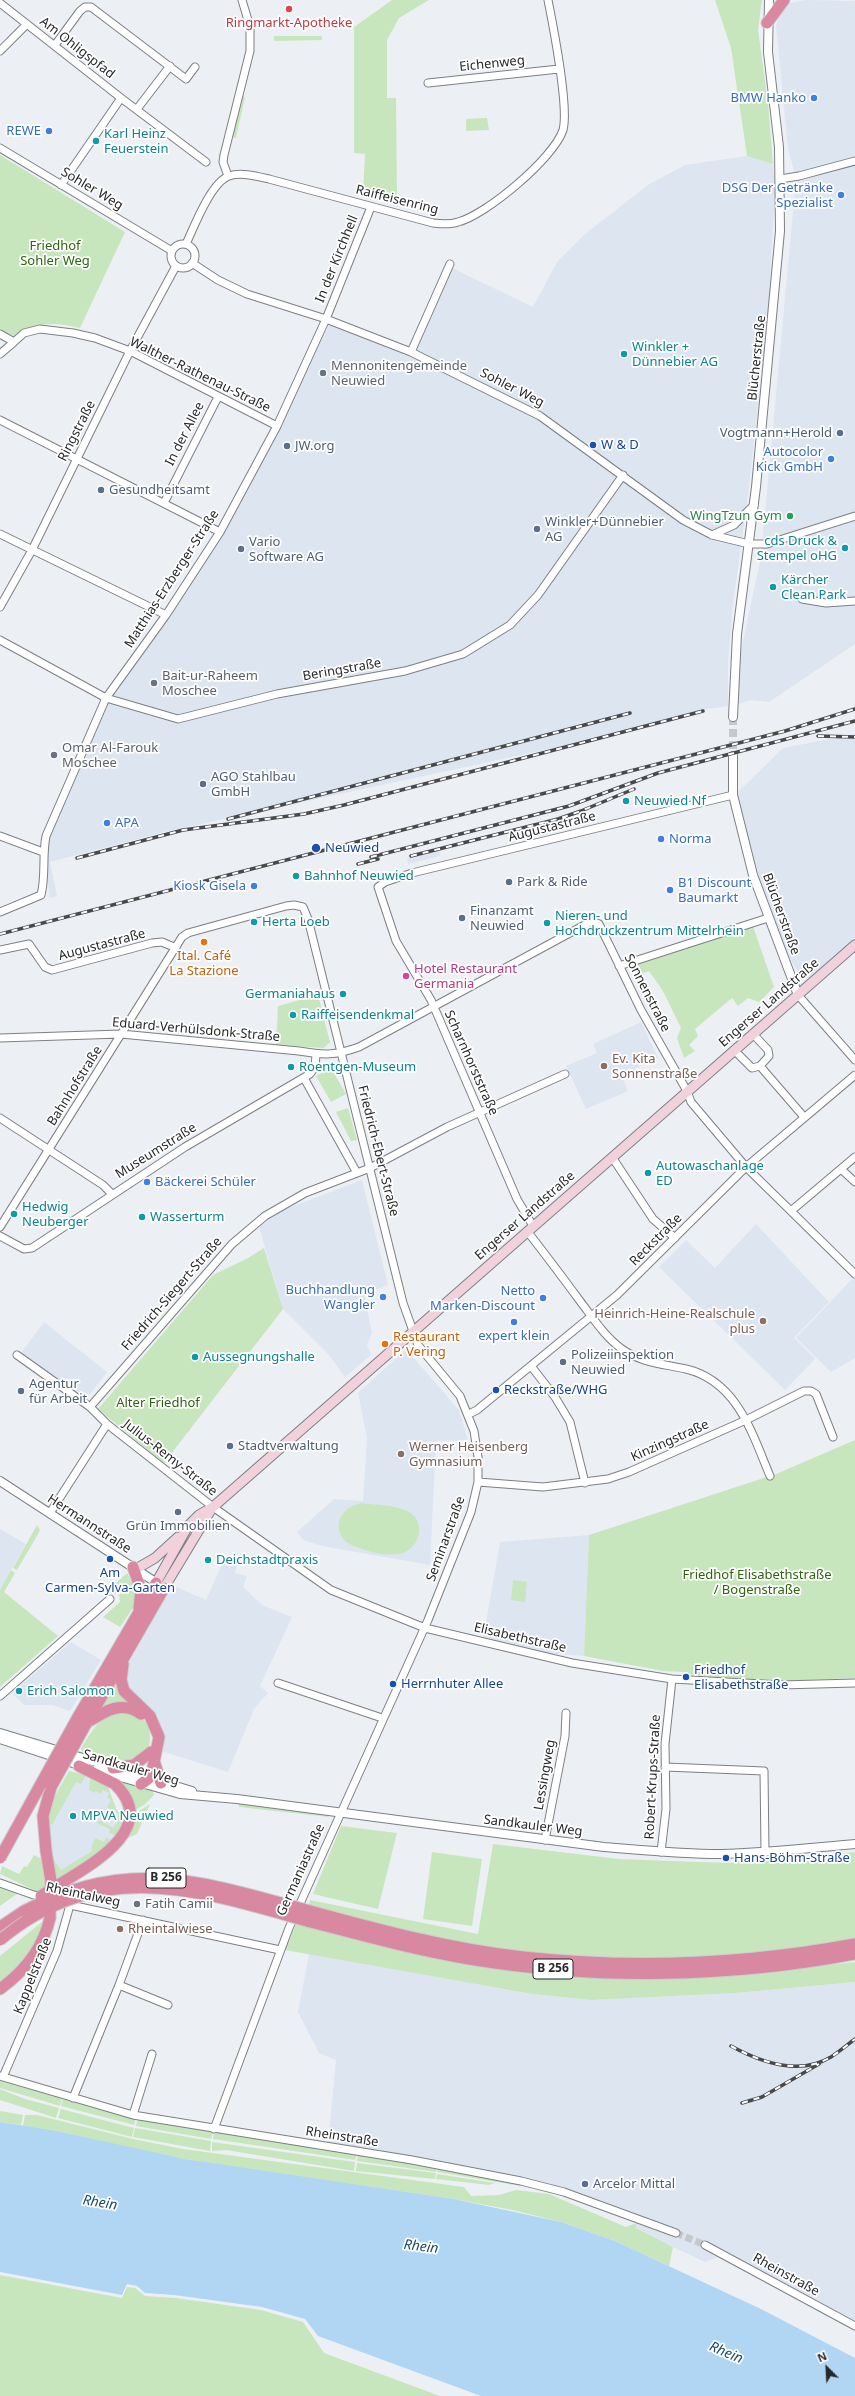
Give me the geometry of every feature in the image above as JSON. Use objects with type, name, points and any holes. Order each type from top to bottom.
[{"type":"highway","points":[[767,23],[784,0]]},
{"type":"highway","points":[[134,1568],[141,1590],[138,1615]]},
{"type":"highway","points":[[0,1989],[17,1976],[29,1963],[46,1932],[52,1892],[43,1833],[44,1810],[51,1787],[83,1719],[138,1615],[160,1585]]},
{"type":"highway","points":[[0,1858],[83,1719],[125,1656],[160,1585]]},
{"type":"highway","points":[[125,1656],[121,1676],[124,1691],[150,1716],[158,1731],[159,1742],[155,1763],[156,1772],[161,1783]]},
{"type":"highway","points":[[83,1719],[114,1708],[136,1710],[146,1719],[153,1730],[151,1752],[144,1780]]},
{"type":"highway","points":[[113,1768],[134,1765],[151,1752]]},
{"type":"highway","points":[[144,1780],[155,1763]]},
{"type":"highway","points":[[24,1911],[42,1895],[109,1852],[120,1841],[127,1828],[129,1813],[124,1796],[115,1784],[79,1766]]},
{"type":"highway","name":"B 256","points":[[0,1927],[24,1911],[55,1895],[82,1886],[112,1880],[148,1877],[202,1883],[396,1944],[469,1959],[576,1971],[670,1973],[748,1969],[855,1954]]},
{"type":"highway","name":"B 256","points":[[0,1940],[19,1926],[58,1905],[100,1892],[132,1887],[166,1888],[199,1892],[471,1949],[576,1961],[678,1962],[749,1959],[855,1944]]},
{"type":"main road","name":"Engerser Landstraße","points":[[160,1585],[184,1533],[199,1515],[213,1507],[612,1156],[855,945]]},
{"type":"main road","name":"Engerser Landstraße","points":[[160,1585],[213,1507]]},
{"type":"main road","points":[[134,1568],[155,1558],[184,1533]]},
{"type":"street","points":[[186,244],[213,190],[228,176],[224,168],[224,155],[250,51],[250,26],[242,0]]},
{"type":"street","name":"Raiffeisenring","points":[[228,176],[243,175],[269,179],[433,224],[450,224],[480,212],[500,198],[544,158],[557,142],[563,129],[564,119],[559,69],[548,0]]},
{"type":"street","name":"Blücherstraße","points":[[733,717],[737,634],[754,505],[778,269],[780,178],[779,140],[769,64],[767,23],[769,0]]},
{"type":"street","name":"Am Ohligspfad","points":[[0,3],[121,98],[206,162]]},
{"type":"street","points":[[55,45],[80,11],[86,7],[92,7],[186,79],[195,68]]},
{"type":"street","points":[[0,51],[27,24]]},
{"type":"street","points":[[137,109],[170,66]]},
{"type":"street","name":"Eichenweg","points":[[428,83],[559,69]]},
{"type":"street","points":[[61,185],[121,98]]},
{"type":"street","name":"Sohler Weg","points":[[0,148],[172,251]]},
{"type":"street","points":[[780,178],[804,175],[855,161]]},
{"type":"street","name":"In der Kirchhell","points":[[326,319],[371,207]]},
{"type":"street","points":[[186,244],[193,250],[194,259],[192,263],[185,268],[176,266],[171,259],[172,251],[178,245],[186,244]]},
{"type":"street","name":"Sohler Weg","points":[[192,263],[218,280],[247,294],[326,319],[411,352],[540,416],[683,520],[712,535],[749,544],[777,542],[855,516]]},
{"type":"street","points":[[411,352],[450,264]]},
{"type":"street","name":"Ringstraße","points":[[0,607],[32,550],[130,351],[176,266]]},
{"type":"street","name":"Matthias-Erzberger-Straße","points":[[0,912],[32,901],[41,895],[44,885],[43,852],[46,836],[106,698],[166,615],[220,532],[277,426],[326,319]]},
{"type":"street","name":"Walther-Rathenau-Straße","points":[[0,354],[24,333],[40,329],[73,333],[130,351],[277,426]]},
{"type":"street","points":[[0,334],[14,342]]},
{"type":"street","name":"In der Allee","points":[[164,503],[218,397]]},
{"type":"street","points":[[0,420],[75,460],[220,532]]},
{"type":"street","name":"Beringstraße","points":[[0,640],[106,698],[178,719],[277,694],[405,672],[463,654],[510,624],[532,602],[623,475]]},
{"type":"street","points":[[712,535],[734,525],[754,505]]},
{"type":"street","points":[[0,534],[166,615]]},
{"type":"street","points":[[802,599],[826,603],[855,601]]},
{"type":"street","name":"Blücherstraße","points":[[733,756],[733,795],[753,876],[798,995],[855,1060]]},
{"type":"street","name":"Augustastraße","points":[[378,887],[385,882],[412,873],[733,795]]},
{"type":"street","points":[[0,836],[43,852]]},
{"type":"street","name":"Scharnhorststraße","points":[[378,887],[396,941],[434,1008],[530,1228],[591,1316],[611,1339],[629,1353],[654,1363],[692,1370],[716,1382],[734,1399],[746,1420],[770,1476]]},
{"type":"street","name":"Friedrich-Ebert-Straße","points":[[182,937],[188,933],[290,905],[302,907],[308,919],[403,1303],[412,1332]]},
{"type":"street","points":[[619,966],[768,918]]},
{"type":"street","name":"Sonnenstraße","points":[[434,1008],[592,921],[599,924],[641,1010],[687,1091],[691,1102],[746,1167],[855,1274]]},
{"type":"street","name":"Bahnhofstraße","points":[[0,1227],[182,937]]},
{"type":"street","name":"Augustastraße","points":[[0,950],[29,944],[45,967],[52,970],[156,943],[165,943],[176,948]]},
{"type":"street","points":[[342,1052],[359,1047],[434,1008]]},
{"type":"street","name":"Eduard-Verhülsdonk-Straße","points":[[0,1038],[121,1034],[286,1050],[316,1055],[342,1052]]},
{"type":"street","points":[[734,1050],[752,1068],[760,1066],[769,1056],[768,1050],[753,1034]]},
{"type":"street","name":"Museumstraße","points":[[0,1236],[24,1249],[32,1248],[185,1147],[304,1078],[313,1071],[316,1055]]},
{"type":"street","points":[[760,1066],[804,1117]]},
{"type":"street","name":"Friedrich-Siegert-Straße","points":[[90,1407],[185,1296],[242,1234],[285,1202],[370,1168],[480,1111],[565,1074]]},
{"type":"street","name":"Reckstraße","points":[[469,1414],[477,1410],[623,1290],[746,1167],[855,1075]]},
{"type":"street","points":[[304,1078],[358,1173]]},
{"type":"street","points":[[0,1118],[103,1185],[112,1194]]},
{"type":"street","points":[[612,1156],[653,1219],[675,1238]]},
{"type":"street","points":[[791,1211],[855,1157]]},
{"type":"street","points":[[841,1169],[855,1182]]},
{"type":"street","name":"Seminarstraße","points":[[412,1332],[422,1350],[455,1389],[469,1414],[476,1438],[478,1482],[465,1532],[425,1628]]},
{"type":"street","name":"Julius-Remy-Straße","points":[[17,1355],[90,1407],[107,1424],[213,1507]]},
{"type":"street","points":[[531,1366],[555,1397],[570,1422],[585,1483]]},
{"type":"street","name":"Kinzingstraße","points":[[478,1482],[527,1488],[585,1483],[629,1472],[746,1420],[804,1391],[811,1390],[816,1394],[833,1437]]},
{"type":"street","points":[[50,1513],[107,1424]]},
{"type":"street","name":"Hermannstraße","points":[[0,1481],[160,1585]]},
{"type":"street","name":"Elisabethstraße","points":[[213,1507],[331,1590],[425,1628],[565,1661],[672,1679],[781,1685],[855,1683]]},
{"type":"street","points":[[0,1696],[110,1599]]},
{"type":"street","name":"Germaniastraße","points":[[214,2129],[280,1950],[382,1718],[425,1628]]},
{"type":"street","name":"Robert-Krups-Straße","points":[[661,1852],[666,1809],[665,1744],[672,1679]]},
{"type":"street","points":[[278,1683],[382,1718]]},
{"type":"street","name":"Lessingweg","points":[[545,1840],[565,1736],[566,1713]]},
{"type":"street","points":[[0,1733],[49,1753]]},
{"type":"street","points":[[0,1739],[49,1753]]},
{"type":"street","name":"Sandkauler Weg","points":[[49,1753],[79,1766],[161,1783],[209,1796]]},
{"type":"street","name":"Sandkauler Weg","points":[[49,1753],[113,1768],[185,1795],[209,1796],[545,1840],[661,1852],[719,1854],[764,1852],[855,1844]]},
{"type":"street","points":[[665,1767],[764,1771],[764,1852]]},
{"type":"street","name":"Rheintalweg","points":[[0,1883],[31,1896],[280,1950]]},
{"type":"street","name":"Kappelstraße","points":[[2,2077],[57,1951],[70,1905]]},
{"type":"street","points":[[72,2098],[119,1985],[143,1920]]},
{"type":"street","points":[[119,1985],[168,2005]]},
{"type":"street","points":[[133,2115],[152,2054]]},
{"type":"street","name":"Rheinstraße","points":[[2,2077],[133,2115],[404,2159],[521,2181],[564,2192],[676,2233]]},
{"type":"street","name":"Rheinstraße","points":[[705,2245],[855,2326]]},
{"type":"shaded area","points":[[805,0],[855,1],[855,644],[769,702],[750,700],[736,705],[740,656],[761,556],[796,179],[788,148],[776,25],[785,4]]},
{"type":"shaded area","points":[[747,156],[773,164],[775,190],[768,314],[748,495],[733,604],[728,662],[728,706],[700,710],[595,739],[164,832],[50,862],[57,896],[50,898],[43,852],[106,698],[220,532],[331,322],[414,355],[452,268],[533,307],[557,262],[585,234],[648,185],[685,165]]},
{"type":"shaded area","points":[[855,734],[855,940],[809,978],[802,979],[774,931],[736,794],[783,748]]},
{"type":"shaded area","points":[[439,850],[440,856],[408,864],[407,858]]},
{"type":"shaded area","name":"Ev. Kita Sonnenstraße","points":[[641,1022],[658,1058],[621,1075],[628,1091],[586,1109],[566,1066],[597,1053],[593,1044]]},
{"type":"shaded area","points":[[362,1180],[388,1285],[364,1294],[372,1333],[367,1345],[371,1355],[345,1377],[329,1355],[283,1309],[259,1227],[283,1210]]},
{"type":"shaded area","name":"Heinrich-Heine-Realschule plus","points":[[756,1224],[829,1302],[794,1338],[815,1359],[785,1390],[659,1267],[686,1240],[715,1268]]},
{"type":"shaded area","points":[[853,1278],[855,1281],[855,1358],[831,1372],[796,1338]]},
{"type":"shaded area","points":[[44,1322],[107,1372],[87,1398],[21,1353]]},
{"type":"shaded area","name":"Werner Heisenberg Gymnasium","points":[[406,1349],[459,1410],[468,1440],[436,1441],[430,1565],[322,1546],[303,1540],[297,1532],[334,1499],[363,1501],[367,1438],[358,1393]]},
{"type":"shaded area","points":[[0,1529],[26,1544],[0,1590]]},
{"type":"shaded area","points":[[589,1535],[584,1656],[548,1653],[483,1640],[500,1542]]},
{"type":"shaded area","points":[[224,1560],[237,1565],[235,1573],[247,1576],[243,1587],[262,1605],[292,1617],[260,1686],[268,1693],[254,1709],[228,1772],[161,1751],[162,1742],[125,1685],[126,1669],[172,1585],[206,1600]]},
{"type":"shaded area","points":[[71,1642],[101,1660],[70,1711],[52,1705],[24,1705],[12,1693]]},
{"type":"shaded area","points":[[69,1771],[90,1777],[108,1787],[117,1811],[125,1816],[118,1836],[56,1881],[48,1822],[56,1794]]},
{"type":"shaded area","points":[[309,1954],[532,1994],[591,2000],[736,1993],[855,1982],[855,2328],[721,2256],[705,2262],[673,2247],[636,2228],[635,2213],[593,2198],[552,2186],[444,2163],[328,2144],[336,2060],[319,2053],[298,2012]]},
{"type":"green space","points":[[392,0],[429,0],[399,18],[387,40],[387,98],[396,98],[397,196],[363,193],[365,154],[354,153],[354,27]]},
{"type":"green space","points":[[715,0],[762,0],[758,30],[768,103],[773,164],[747,156],[731,48]]},
{"type":"green space","points":[[274,36],[322,36],[322,40],[274,41]]},
{"type":"green space","points":[[242,96],[245,97],[236,138],[232,137]]},
{"type":"green space","points":[[487,118],[489,130],[466,131],[466,119]]},
{"type":"green space","name":"Friedhof Sohler Weg","points":[[0,155],[125,232],[80,328],[46,324],[38,325],[22,331],[14,336],[0,330]]},
{"type":"green space","points":[[753,926],[774,987],[759,1002],[748,998],[738,1006],[732,998],[695,1029],[698,1036],[689,1045],[695,1051],[684,1058],[677,1038],[681,1028],[663,991],[649,971],[641,974],[637,970],[635,963]]},
{"type":"green space","points":[[318,995],[330,1042],[324,1048],[276,1045],[278,1006]]},
{"type":"green space","points":[[331,1068],[346,1094],[331,1102],[316,1076]]},
{"type":"green space","points":[[348,1108],[357,1140],[351,1141],[336,1112]]},
{"type":"green space","name":"Alter Friedhof","points":[[264,1248],[283,1309],[164,1463],[98,1409],[213,1275],[248,1258]]},
{"type":"green space","name":"Friedhof Elisabethstraße / Bogenstraße","points":[[855,1440],[855,1678],[781,1681],[696,1676],[684,1672],[663,1671],[584,1656],[589,1535],[776,1474]]},
{"type":"green space","points":[[362,1503],[396,1508],[407,1511],[413,1515],[419,1525],[419,1532],[418,1538],[411,1548],[405,1552],[391,1555],[367,1551],[346,1542],[341,1536],[339,1530],[340,1518],[349,1508]]},
{"type":"green space","points":[[37,1525],[40,1530],[38,1534],[17,1570],[13,1568]]},
{"type":"green space","points":[[11,1570],[15,1573],[4,1592],[58,1636],[0,1687],[0,1590]]},
{"type":"green space","points":[[127,1573],[134,1587],[114,1594],[111,1588]]},
{"type":"green space","points":[[513,1580],[527,1582],[525,1602],[511,1600]]},
{"type":"green space","points":[[138,1589],[135,1605],[120,1627],[103,1617],[120,1602],[119,1594]]},
{"type":"green space","points":[[118,1679],[121,1694],[131,1703],[99,1713]]},
{"type":"green space","points":[[122,1710],[140,1717],[147,1724],[150,1742],[149,1748],[142,1758],[130,1761],[110,1761],[83,1756],[81,1748],[97,1724],[107,1716]]},
{"type":"green space","points":[[69,1771],[86,1775],[81,1784],[76,1782],[52,1825],[48,1822],[51,1803]]},
{"type":"green space","points":[[90,1777],[108,1787],[117,1811],[125,1816],[118,1836],[109,1833],[110,1829],[96,1823],[99,1820],[113,1828],[118,1822],[118,1813],[107,1807],[111,1800],[107,1798],[109,1793],[103,1790],[100,1794],[96,1791],[94,1793],[89,1790]]},
{"type":"green space","points":[[113,1778],[152,1789],[154,1795],[144,1805],[133,1811]]},
{"type":"green space","points":[[239,1803],[325,1814],[329,1817],[239,1807]]},
{"type":"green space","points":[[150,1804],[137,1834],[126,1839],[133,1823],[133,1815]]},
{"type":"green space","points":[[341,1826],[397,1833],[378,1909],[313,1894]]},
{"type":"green space","points":[[106,1837],[114,1842],[56,1881],[51,1856],[61,1870],[92,1851],[91,1848],[95,1838],[104,1842]]},
{"type":"green space","points":[[493,1844],[619,1859],[728,1863],[855,1852],[855,1940],[711,1956],[625,1958],[582,1956],[497,1948],[454,1941],[337,1915],[313,1908],[309,1905],[310,1900],[478,1934]]},
{"type":"green space","points":[[432,1852],[482,1859],[472,1926],[423,1919]]},
{"type":"green space","points":[[34,1855],[42,1859],[47,1886],[38,1892],[0,1874],[2,1866],[19,1874],[24,1866],[27,1867]]},
{"type":"green space","points":[[0,1887],[18,1893],[0,1906]]},
{"type":"green space","points":[[43,1921],[37,1939],[27,1956],[0,1983],[0,1956]]},
{"type":"green space","points":[[297,1922],[436,1956],[797,1968],[855,1962],[855,1982],[736,1993],[591,2000],[532,1994],[285,1950]]},
{"type":"green space","points":[[0,2081],[62,2098],[60,2106],[0,2088]]},
{"type":"green space","points":[[0,2089],[25,2099],[59,2108],[56,2118],[0,2100]]},
{"type":"green space","points":[[63,2099],[136,2118],[134,2125],[61,2106]]},
{"type":"green space","points":[[61,2109],[134,2128],[132,2137],[58,2118]]},
{"type":"green space","points":[[0,2111],[23,2115],[21,2125],[0,2122]]},
{"type":"green space","points":[[25,2115],[37,2115],[133,2139],[183,2149],[464,2187],[471,2196],[499,2195],[516,2190],[549,2194],[626,2227],[636,2223],[636,2228],[673,2247],[669,2266],[615,2241],[561,2222],[512,2210],[454,2199],[213,2164],[147,2152],[52,2130],[23,2126]]},
{"type":"green space","points":[[138,2118],[213,2132],[211,2139],[136,2126]]},
{"type":"green space","points":[[135,2128],[211,2141],[210,2151],[133,2137]]},
{"type":"green space","points":[[214,2132],[357,2154],[355,2160],[213,2139]]},
{"type":"green space","points":[[212,2142],[355,2162],[354,2171],[226,2150],[212,2151]]},
{"type":"green space","points":[[358,2154],[437,2167],[436,2172],[357,2161]]},
{"type":"green space","points":[[357,2163],[436,2173],[435,2179],[356,2171]]},
{"type":"green space","points":[[438,2167],[539,2188],[539,2189],[437,2172]]},
{"type":"green space","points":[[437,2174],[495,2183],[489,2185],[436,2179]]},
{"type":"green space","points":[[0,2275],[122,2298],[127,2287],[135,2288],[145,2296],[176,2298],[261,2310],[303,2322],[324,2353],[440,2396],[0,2396]]},
{"type":"water","name":"Rhein","points":[[0,2122],[52,2130],[185,2159],[454,2199],[561,2222],[615,2241],[761,2309],[855,2358],[855,2396],[481,2396],[318,2336],[305,2319],[262,2307],[174,2295],[145,2293],[137,2286],[127,2284],[122,2295],[0,2272]]},
{"type":"tunnel","points":[[733,717],[733,756]]},
{"type":"tunnel","points":[[676,2233],[705,2245]]},
{"type":"railway","points":[[0,934],[785,731],[855,709]]},
{"type":"railway","points":[[77,858],[183,830],[304,814],[344,805],[703,711]]},
{"type":"railway","points":[[228,819],[630,713]]},
{"type":"railway","points":[[371,857],[569,806],[658,773],[855,721]]},
{"type":"railway","points":[[818,736],[855,737]]},
{"type":"railway","points":[[411,856],[558,819],[634,789]]},
{"type":"railway","points":[[358,864],[378,859]]},
{"type":"railway","points":[[731,2046],[767,2062],[780,2065],[806,2066],[819,2063],[831,2057],[855,2039]]},
{"type":"railway","points":[[742,2103],[762,2097],[819,2064]]},
{"type":"place","name":"Ringmarkt-Apotheke","points":[[289,9]]},
{"type":"place","name":"BMW Hanko","points":[[814,98]]},
{"type":"place","name":"REWE","points":[[49,131]]},
{"type":"place","name":"Karl Heinz Feuerstein","points":[[96,141]]},
{"type":"place","name":"DSG Der Getränke Spezialist","points":[[841,195]]},
{"type":"place","name":"Winkler + Dünnebier AG","points":[[624,354]]},
{"type":"place","name":"Mennonitengemeinde Neuwied","points":[[323,373]]},
{"type":"place","name":"Vogtmann+Herold","points":[[840,433]]},
{"type":"place","name":"W & D","points":[[593,445]]},
{"type":"place","name":"JW.org","points":[[287,446]]},
{"type":"place","name":"Autocolor Kick GmbH","points":[[831,459]]},
{"type":"place","name":"Gesundheitsamt","points":[[101,490]]},
{"type":"place","name":"WingTzun Gym","points":[[790,516]]},
{"type":"place","name":"Winkler+Dünnebier AG","points":[[537,529]]},
{"type":"place","name":"cds Druck & Stempel oHG","points":[[845,548]]},
{"type":"place","name":"Vario Software AG","points":[[241,549]]},
{"type":"place","name":"Kärcher Clean Park","points":[[773,587]]},
{"type":"place","name":"Bait-ur-Raheem Moschee","points":[[154,683]]},
{"type":"place","name":"Omar Al-Farouk Moschee","points":[[54,755]]},
{"type":"place","name":"AGO Stahlbau GmbH","points":[[203,784]]},
{"type":"place","name":"Neuwied Nf","points":[[626,801]]},
{"type":"place","name":"APA","points":[[107,823]]},
{"type":"place","name":"Norma","points":[[661,839]]},
{"type":"place","name":"Neuwied","points":[[316,848]]},
{"type":"place","name":"Bahnhof Neuwied","points":[[296,876]]},
{"type":"place","name":"Park & Ride","points":[[509,882]]},
{"type":"place","name":"Kiosk Gisela","points":[[254,886]]},
{"type":"place","name":"B1 Discount Baumarkt","points":[[670,890]]},
{"type":"place","name":"Finanzamt Neuwied","points":[[462,918]]},
{"type":"place","name":"Herta Loeb","points":[[254,922]]},
{"type":"place","name":"Nieren- und Hochdruckzentrum Mittelrhein","points":[[547,923]]},
{"type":"place","name":"Ital. Café La Stazione","points":[[204,942]]},
{"type":"place","name":"Hotel Restaurant Germania","points":[[406,976]]},
{"type":"place","name":"Germaniahaus","points":[[343,994]]},
{"type":"place","name":"Raiffeisendenkmal","points":[[293,1015]]},
{"type":"place","name":"Ev. Kita Sonnenstraße","points":[[604,1066]]},
{"type":"place","name":"Roentgen-Museum","points":[[291,1067]]},
{"type":"place","name":"Autowaschanlage ED","points":[[648,1173]]},
{"type":"place","name":"Bäckerei Schüler","points":[[147,1182]]},
{"type":"place","name":"Hedwig Neuberger","points":[[14,1214]]},
{"type":"place","name":"Wasserturm","points":[[142,1217]]},
{"type":"place","name":"Buchhandlung Wangler","points":[[383,1297]]},
{"type":"place","name":"Netto Marken-Discount","points":[[543,1298]]},
{"type":"place","name":"Heinrich-Heine-Realschule plus","points":[[763,1321]]},
{"type":"place","name":"expert klein","points":[[514,1322]]},
{"type":"place","name":"Restaurant P. Vering","points":[[385,1344]]},
{"type":"place","name":"Aussegnungshalle","points":[[195,1357]]},
{"type":"place","name":"Polizeiinspektion Neuwied","points":[[563,1362]]},
{"type":"place","name":"Reckstraße/WHG","points":[[496,1390]]},
{"type":"place","name":"Agentur für Arbeit","points":[[21,1391]]},
{"type":"place","name":"Stadtverwaltung","points":[[230,1446]]},
{"type":"place","name":"Werner Heisenberg Gymnasium","points":[[401,1454]]},
{"type":"place","name":"Grün Immobilien","points":[[178,1512]]},
{"type":"place","name":"Am Carmen-Sylva-Garten","points":[[110,1559]]},
{"type":"place","name":"Deichstadtpraxis","points":[[208,1560]]},
{"type":"place","name":"Friedhof Elisabethstraße","points":[[686,1677]]},
{"type":"place","name":"Herrnhuter Allee","points":[[393,1684]]},
{"type":"place","name":"Erich Salomon","points":[[19,1691]]},
{"type":"place","name":"MPVA Neuwied","points":[[73,1816]]},
{"type":"place","name":"Hans-Böhm-Straße","points":[[726,1858]]},
{"type":"place","name":"Fatih Camii","points":[[137,1904]]},
{"type":"place","name":"Rheintalwiese","points":[[120,1929]]},
{"type":"place","name":"Arcelor Mittal","points":[[585,2184]]}]
